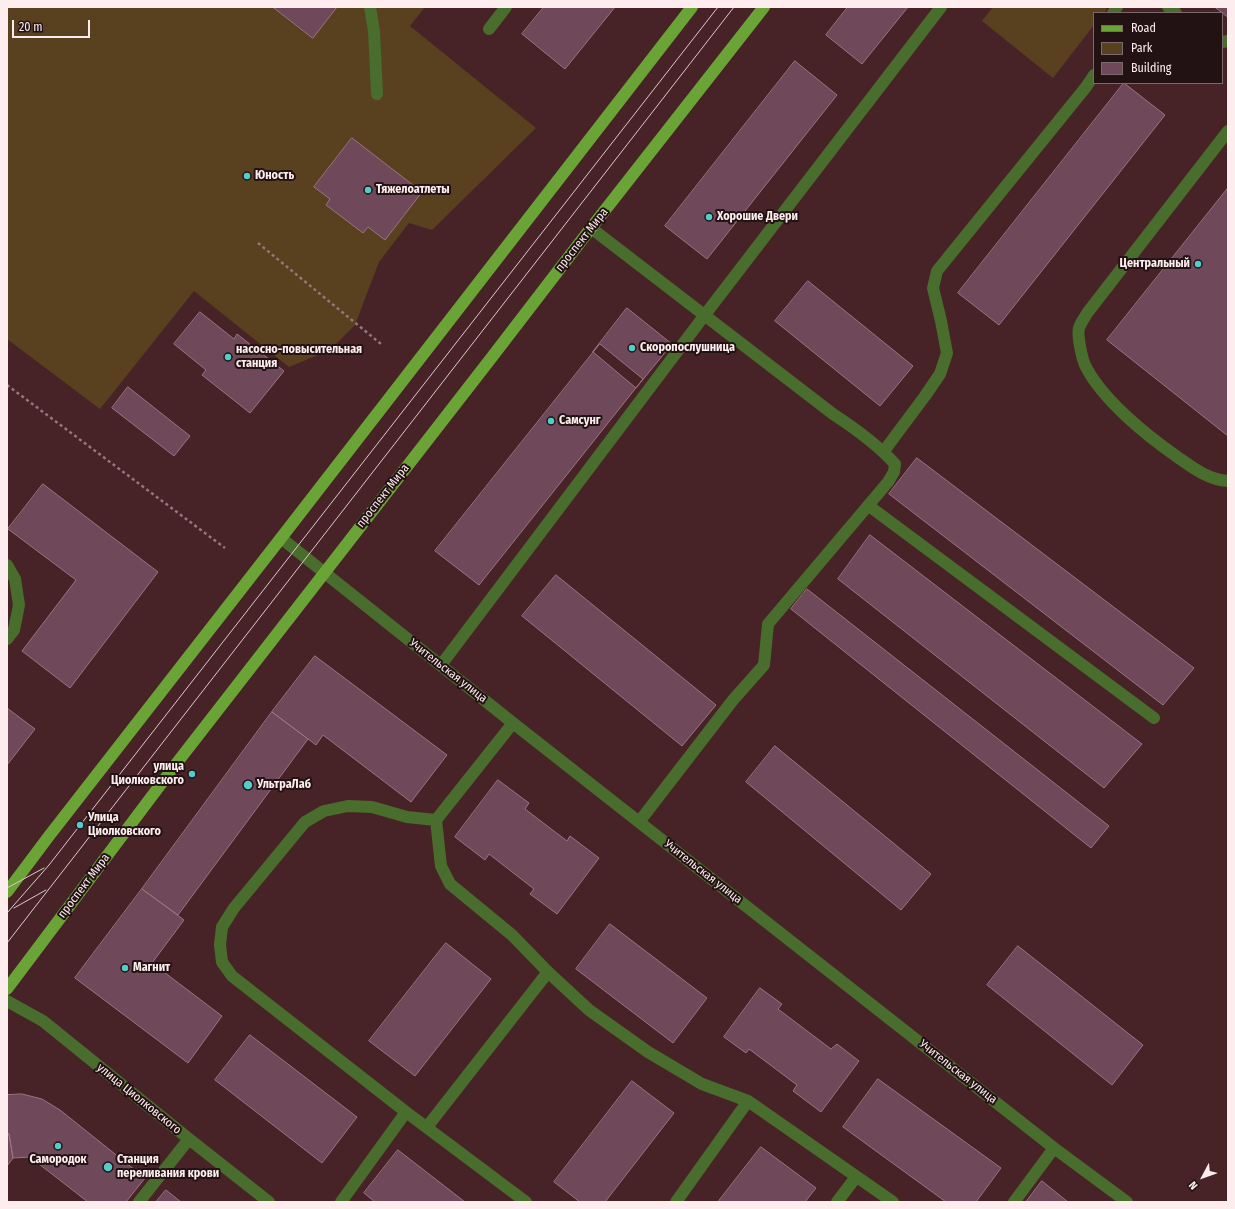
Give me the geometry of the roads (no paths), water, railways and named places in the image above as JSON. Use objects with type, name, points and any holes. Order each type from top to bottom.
[{"type":"main road","points":[[7,892],[54,829],[692,7]]},
{"type":"main road","name":"проспект Мира","points":[[7,989],[171,770],[764,7]]},
{"type":"street","points":[[370,7],[374,31],[377,94]]},
{"type":"street","points":[[489,29],[506,7]]},
{"type":"street","points":[[441,665],[704,316],[941,7]]},
{"type":"street","points":[[884,451],[940,374],[947,352],[933,288],[937,271],[1093,76]]},
{"type":"street","points":[[1228,131],[1088,312],[1079,329],[1080,348],[1085,366],[1100,388],[1124,414],[1153,440],[1199,472],[1219,480],[1228,481]]},
{"type":"street","points":[[591,228],[833,414],[864,435],[884,451],[895,464],[894,472],[888,482],[869,506],[768,624],[764,665],[733,700],[639,822]]},
{"type":"street","points":[[869,506],[1154,718]]},
{"type":"street","name":"Учительская улица","points":[[281,538],[1054,1148],[1127,1202]]},
{"type":"street","points":[[7,565],[15,578],[19,605],[14,630],[7,639]]},
{"type":"street","points":[[514,723],[436,820],[441,866],[450,884],[512,935],[548,972],[589,1010],[648,1052],[702,1084],[748,1101],[893,1202]]},
{"type":"street","points":[[436,820],[407,817],[372,807],[348,806],[324,811],[305,822],[234,908],[222,927],[220,945],[222,962],[232,976],[406,1112],[526,1202]]},
{"type":"street","points":[[427,1127],[548,972]]},
{"type":"street","name":"улица Циолковского","points":[[7,1001],[43,1021],[269,1202]]},
{"type":"street","points":[[676,1202],[748,1101]]},
{"type":"street","points":[[341,1202],[406,1112]]},
{"type":"street","points":[[139,1202],[189,1139]]},
{"type":"street","points":[[1014,1202],[1054,1148]]},
{"type":"street","points":[[837,1202],[856,1177]]},
{"type":"tram line","points":[[7,913],[49,865],[718,7]]},
{"type":"tram line","points":[[7,943],[734,7]]},
{"type":"tram line","points":[[7,888],[44,868]]},
{"type":"tram line","points":[[14,908],[46,890]]},
{"type":"place","name":"Юность","points":[[247,176]]},
{"type":"place","name":"Тяжелоатлеты","points":[[368,190]]},
{"type":"place","name":"Хорошие Двери","points":[[709,217]]},
{"type":"place","name":"Центральный","points":[[1198,264]]},
{"type":"place","name":"Скоропослушница","points":[[632,348]]},
{"type":"place","name":"насосно-повысительная станция","points":[[228,357]]},
{"type":"place","name":"Самсунг","points":[[551,421]]},
{"type":"place","name":"улица Циолковского","points":[[192,774]]},
{"type":"place","name":"УльтраЛаб","points":[[248,785]]},
{"type":"place","name":"Улица Циолковского","points":[[80,825]]},
{"type":"place","name":"Магнит","points":[[125,968]]},
{"type":"place","name":"Самородок","points":[[58,1146]]},
{"type":"place","name":"Станция переливания крови","points":[[108,1167]]}]
